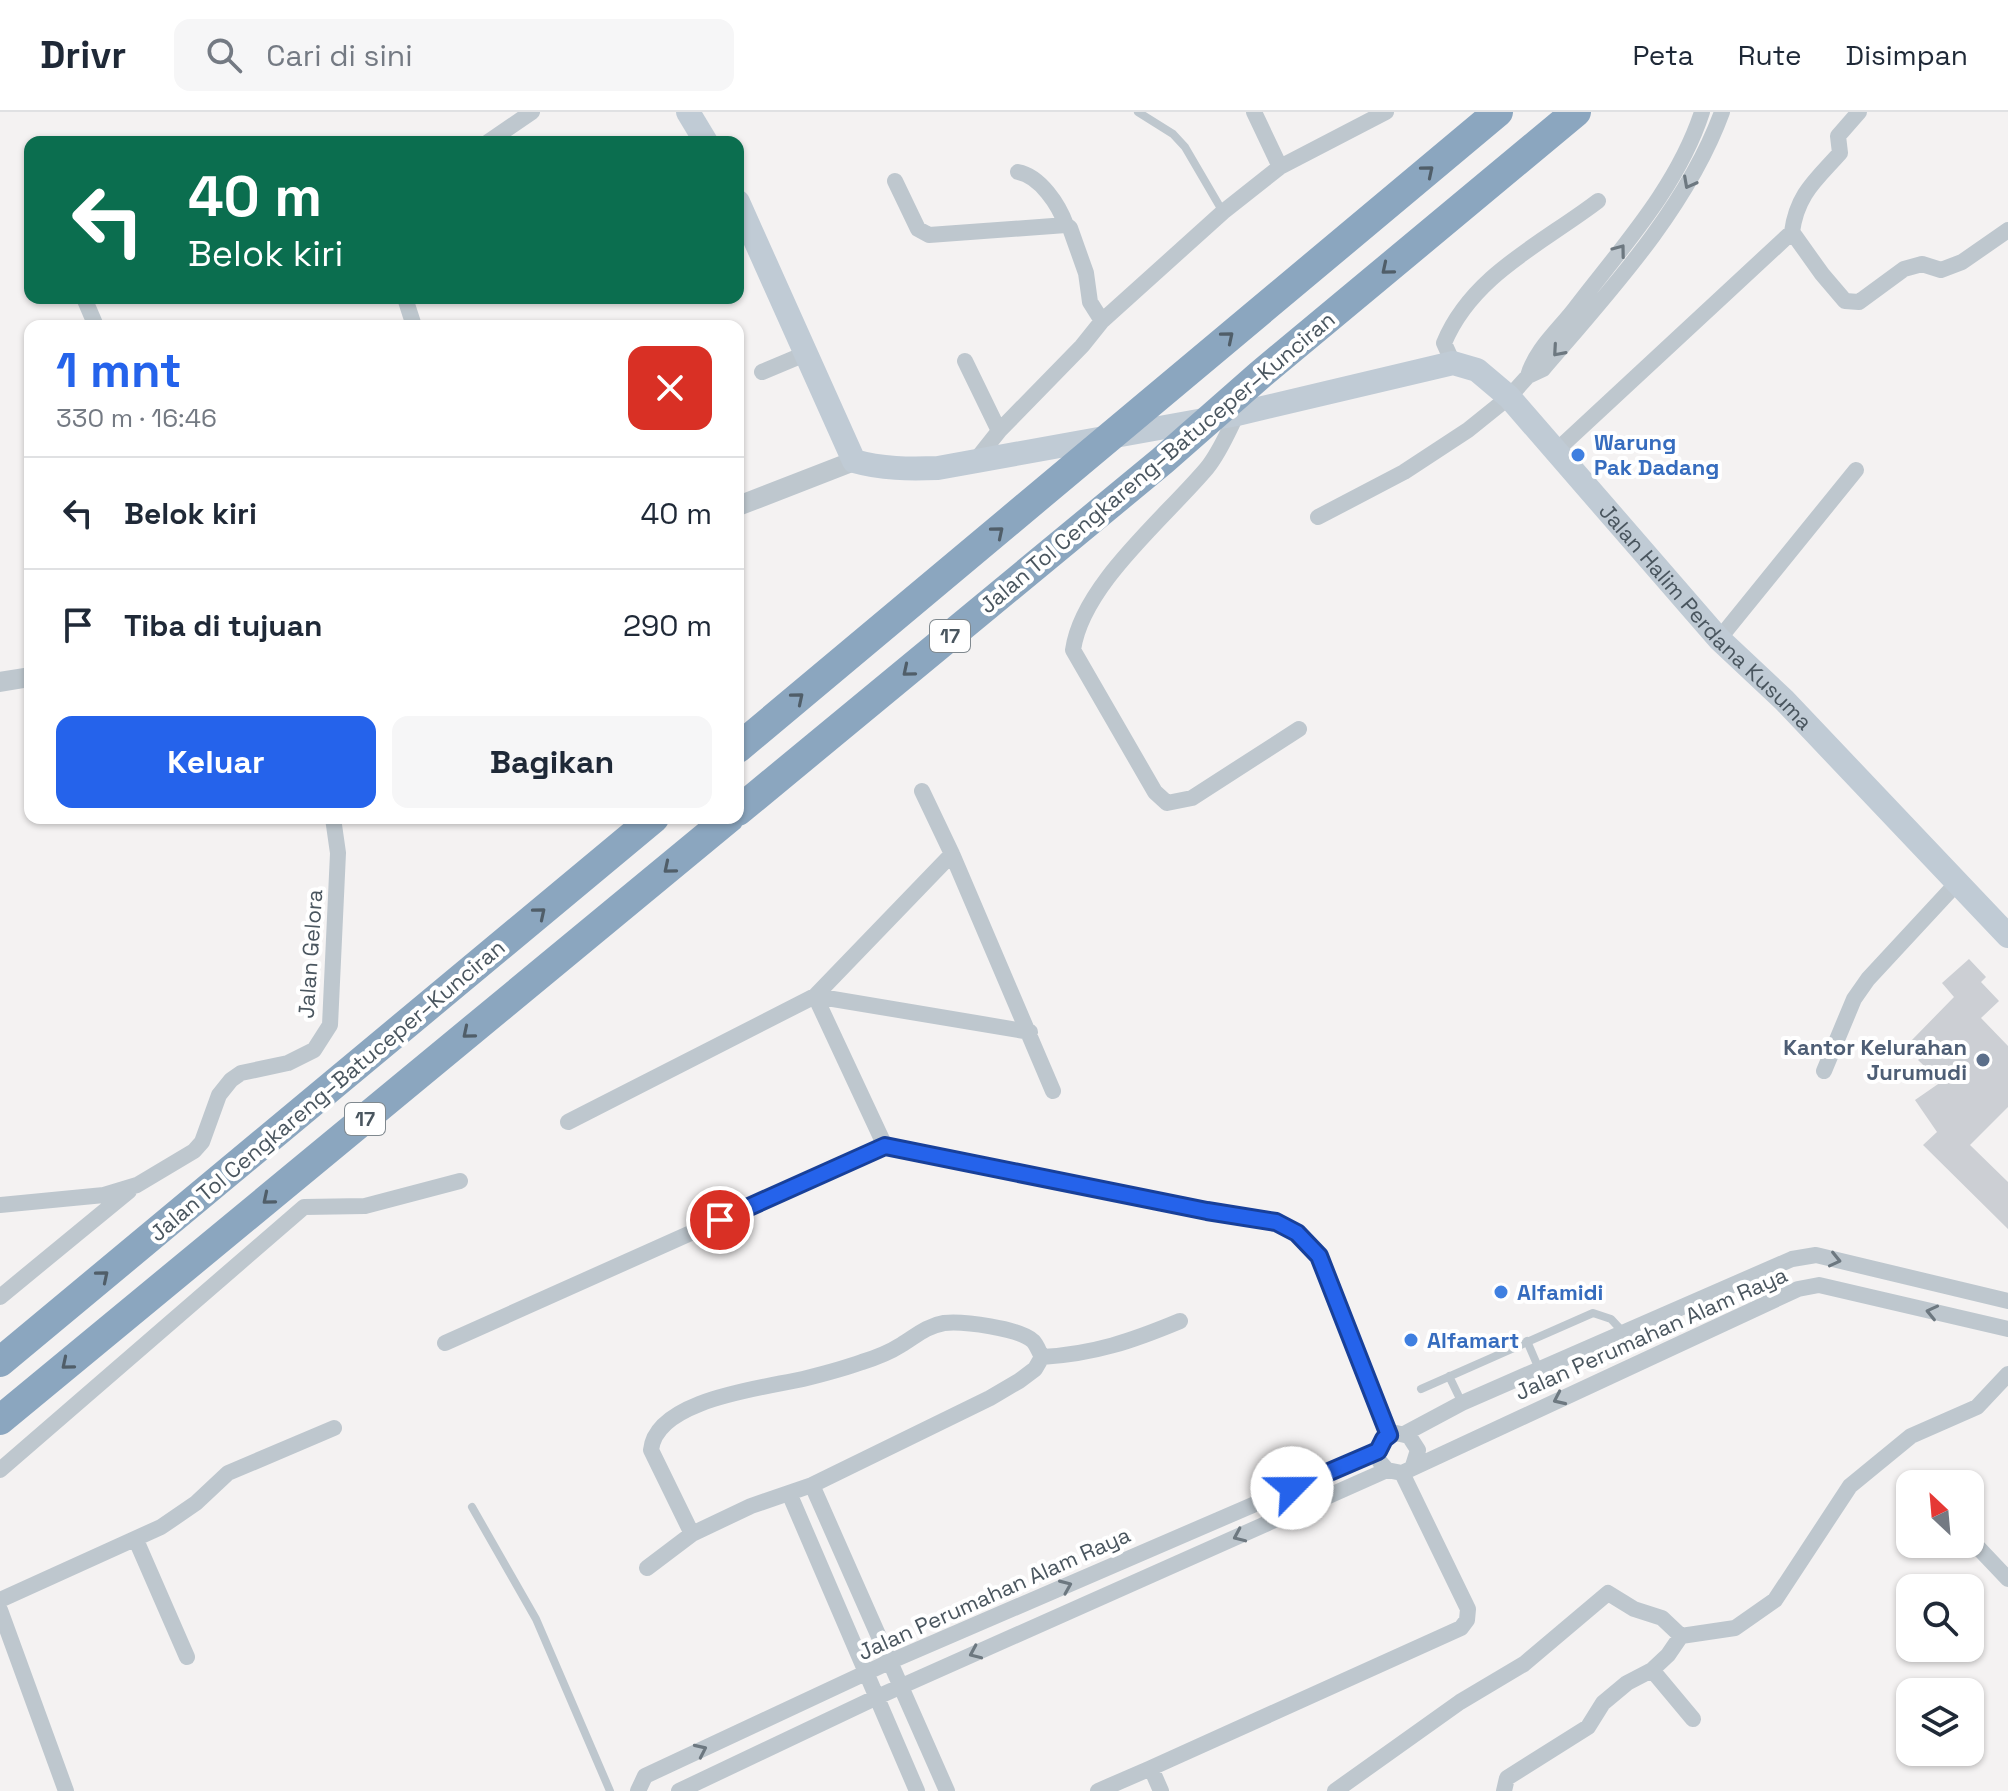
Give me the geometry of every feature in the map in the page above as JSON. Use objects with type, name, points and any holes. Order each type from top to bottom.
[{"type":"highway","name":"17","points":[[744,743],[1498,112]]},
{"type":"highway","name":"Jalan Tol Cengkareng–Batuceper–Kunciran","points":[[744,806],[1162,461],[1261,374],[1576,112]]},
{"type":"highway","name":"Jalan Tol Cengkareng–Batuceper–Kunciran","points":[[0,1362],[647,824]]},
{"type":"highway","name":"Jalan Tol Cengkareng–Batuceper–Kunciran","points":[[0,1420],[722,824]]},
{"type":"main road","points":[[688,112],[702,136]]},
{"type":"main road","points":[[744,216],[854,461],[893,469],[938,468],[1237,414],[1453,363]]},
{"type":"main road","name":"Jalan Halim Perdana Kusuma","points":[[1453,363],[1477,370],[1509,397],[1719,639],[1784,700],[2008,936]]},
{"type":"street","points":[[497,136],[532,112]]},
{"type":"street","points":[[1254,112],[1280,167]]},
{"type":"street","points":[[976,460],[999,431],[1082,346],[1102,321],[1223,212],[1280,167],[1386,112]]},
{"type":"street","points":[[1528,376],[1533,359],[1665,190],[1695,134],[1702,112]]},
{"type":"street","points":[[1318,517],[1404,472],[1468,430],[1509,397],[1528,376],[1543,369],[1680,200],[1711,141],[1722,112]]},
{"type":"street","points":[[1557,450],[1792,232],[1795,208],[1840,153],[1838,136],[1859,112]]},
{"type":"street","points":[[1018,172],[1034,177],[1062,213],[1086,273],[1090,302],[1102,321]]},
{"type":"street","points":[[895,181],[918,229],[929,235],[1066,225]]},
{"type":"street","points":[[1453,363],[1444,343],[1451,325],[1476,295],[1516,256],[1560,230],[1598,201]]},
{"type":"street","points":[[1792,232],[1845,301],[1859,302],[1904,269],[1922,264],[1941,270],[1962,262],[2008,230]]},
{"type":"street","points":[[762,372],[805,354]]},
{"type":"street","points":[[965,361],[999,431]]},
{"type":"street","points":[[1237,414],[1208,466],[1121,562],[1088,606],[1076,632],[1073,650],[1155,792],[1167,803],[1192,798],[1299,729]]},
{"type":"street","points":[[744,504],[854,461]]},
{"type":"street","points":[[1719,639],[1856,470]]},
{"type":"street","points":[[0,682],[24,678]]},
{"type":"street","points":[[922,791],[1030,1032],[1053,1091]]},
{"type":"street","name":"Jalan Gelora","points":[[0,1205],[104,1195],[137,1185],[194,1151],[202,1142],[219,1095],[231,1080],[241,1073],[288,1063],[314,1050],[330,1025],[338,853],[334,824]]},
{"type":"street","points":[[568,1122],[815,996],[952,854]]},
{"type":"street","points":[[1824,1071],[1854,999],[1868,979],[1957,883]]},
{"type":"street","points":[[815,996],[1030,1032]]},
{"type":"street","points":[[815,996],[885,1146]]},
{"type":"street","points":[[445,1343],[885,1146],[1276,1222],[1297,1233],[1319,1256],[1396,1434]]},
{"type":"street","points":[[0,1470],[202,1292],[304,1207],[365,1206],[460,1181]]},
{"type":"street","points":[[0,1297],[137,1185]]},
{"type":"street","name":"Jalan Perumahan Alam Raya","points":[[1396,1434],[1792,1259],[1816,1255],[2008,1301]]},
{"type":"street","points":[[1792,1259],[1798,1289]]},
{"type":"street","name":"Jalan Perumahan Alam Raya","points":[[679,1791],[900,1686],[1401,1469],[1798,1289],[1819,1285],[2008,1329]]},
{"type":"street","points":[[1042,1357],[1079,1355],[1125,1344],[1180,1321]]},
{"type":"street","points":[[692,1534],[651,1450],[652,1439],[665,1425],[694,1407],[729,1393],[803,1379],[863,1362],[899,1346],[929,1326],[948,1323],[1016,1333],[1034,1342],[1042,1357]]},
{"type":"street","points":[[647,1568],[692,1534],[751,1506],[812,1485],[1009,1387],[1035,1369],[1042,1357]]},
{"type":"street","points":[[1504,1791],[1507,1778],[1588,1727],[1603,1703],[1627,1683],[1652,1670],[1668,1655],[1681,1636],[1735,1628],[1775,1600],[1850,1486],[1911,1436],[1977,1407],[2008,1374]]},
{"type":"street","points":[[0,1600],[136,1540],[179,1516],[228,1473],[334,1428]]},
{"type":"street","points":[[1396,1434],[1413,1440],[1418,1450],[1401,1469],[1381,1465],[1378,1451],[1384,1439],[1396,1434]]},
{"type":"street","name":"Jalan Perumahan Alam Raya","points":[[638,1791],[645,1776],[865,1673],[1378,1451]]},
{"type":"street","points":[[1098,1791],[1461,1628],[1467,1620],[1468,1609],[1401,1469]]},
{"type":"street","points":[[812,1485],[947,1791]]},
{"type":"street","points":[[789,1493],[917,1791]]},
{"type":"street","points":[[136,1540],[187,1657]]},
{"type":"street","points":[[1984,1554],[2008,1579]]},
{"type":"street","points":[[1335,1791],[1460,1702],[1524,1664],[1608,1593],[1662,1618],[1681,1636]]},
{"type":"street","points":[[0,1610],[66,1791]]},
{"type":"street","points":[[1652,1670],[1693,1719]]},
{"type":"street","points":[[1151,1768],[1161,1791]]},
{"type":"lane","points":[[1138,112],[1173,134],[1185,147],[1223,212]]},
{"type":"lane","points":[[1421,1389],[1593,1313],[1611,1319],[1623,1332]]},
{"type":"lane","points":[[1527,1341],[1539,1369]]},
{"type":"lane","points":[[1449,1376],[1462,1403]]},
{"type":"lane","points":[[472,1507],[536,1619],[610,1791]]},
{"type":"building","points":[[1969,959],[1986,977],[1981,982],[1999,1001],[1981,1018],[2008,1046],[2008,1107],[1970,1145],[2008,1182],[2008,1229],[1923,1145],[1937,1132],[1915,1100],[1941,1082],[1918,1060],[1924,1054],[1911,1041],[1954,997],[1942,983]]},
{"type":"place","name":"Warung Pak Dadang","points":[[1578,455]]},
{"type":"place","name":"Kantor Kelurahan Jurumudi","points":[[1983,1060]]},
{"type":"place","name":"Alfamidi","points":[[1501,1292]]},
{"type":"place","name":"Alfamart","points":[[1411,1340]]},
{"type":"route","points":[[720,1220],[885,1146],[1276,1222],[1297,1233],[1319,1256],[1389,1435],[1378,1451],[1292,1488]]}]
